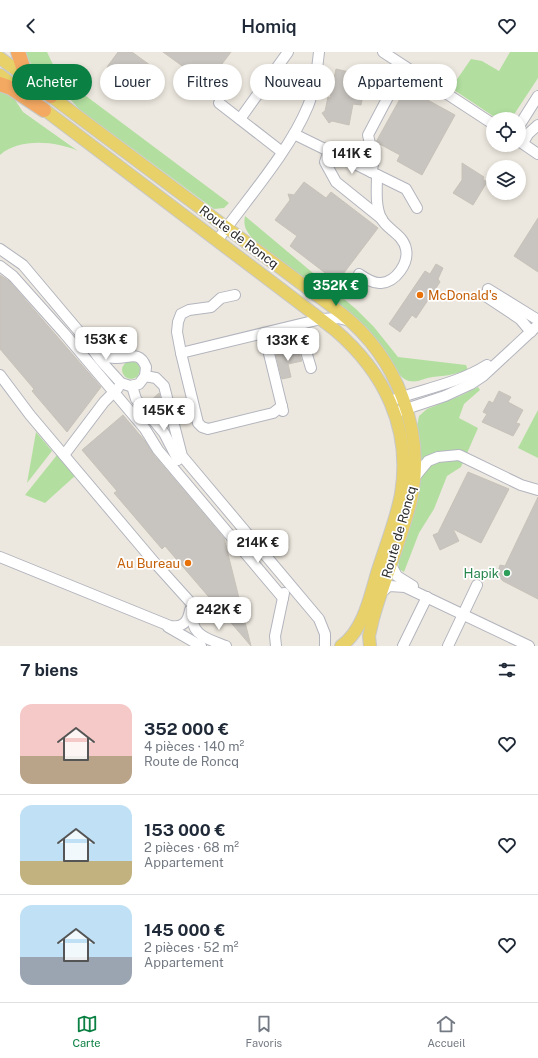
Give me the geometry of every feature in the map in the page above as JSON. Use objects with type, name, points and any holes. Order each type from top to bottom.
[{"type":"highway","points":[[18,52],[23,64]]},
{"type":"highway","points":[[0,84],[11,88],[44,110]]},
{"type":"main road","name":"Route de Roncq","points":[[0,58],[12,67]]},
{"type":"main road","name":"Route de Roncq","points":[[0,75],[44,110],[321,319],[351,344],[365,359],[382,383],[390,401],[400,411],[413,446],[414,478],[409,507],[370,631],[370,646]]},
{"type":"main road","name":"Route de Roncq","points":[[56,100],[350,321],[365,335],[383,357],[394,376],[402,396],[400,411],[400,437],[403,460],[400,498],[367,605],[353,634],[342,646]]},
{"type":"street","points":[[240,119],[288,52]]},
{"type":"street","points":[[217,241],[294,134],[311,97],[319,52]]},
{"type":"street","points":[[383,52],[486,119]]},
{"type":"street","points":[[526,115],[538,96]]},
{"type":"street","points":[[382,219],[376,191],[374,154],[368,135],[386,100]]},
{"type":"street","points":[[219,103],[282,152]]},
{"type":"street","points":[[526,136],[538,125]]},
{"type":"street","points":[[294,134],[406,189],[417,208]]},
{"type":"street","points":[[526,146],[538,154]]},
{"type":"street","points":[[329,151],[325,162],[336,182],[382,219],[398,234],[405,245],[406,258],[404,265],[394,278],[381,283],[366,279],[358,274]]},
{"type":"street","points":[[0,249],[23,265],[94,350],[104,365],[124,382],[139,384],[145,376],[146,367],[141,359],[132,356],[111,358],[99,354],[94,350]]},
{"type":"street","points":[[0,266],[22,285],[114,392],[145,429],[158,450],[283,598]]},
{"type":"street","points":[[531,332],[520,319],[486,292],[538,320]]},
{"type":"street","points":[[235,295],[221,298],[211,307],[189,310],[181,314],[177,332],[195,417],[202,427],[208,429],[283,410],[264,333]]},
{"type":"street","points":[[181,353],[321,319],[338,318],[350,321]]},
{"type":"street","points":[[400,411],[449,394],[471,384],[538,325]]},
{"type":"street","points":[[290,327],[305,348],[311,368]]},
{"type":"street","points":[[390,401],[465,377],[509,352]]},
{"type":"street","points":[[123,358],[116,366],[124,382],[164,433],[176,458],[282,583],[285,590],[275,636],[276,646]]},
{"type":"street","points":[[0,375],[18,400],[193,606],[193,622],[197,631],[204,637],[226,646]]},
{"type":"street","points":[[145,376],[156,378],[164,386],[182,456],[319,619],[326,634],[325,646]]},
{"type":"street","points":[[64,455],[104,402],[124,382]]},
{"type":"street","points":[[414,478],[428,461],[438,456],[459,455],[521,485],[538,490]]},
{"type":"street","points":[[0,557],[155,620],[174,626],[185,624],[190,610],[188,600]]},
{"type":"street","points":[[391,565],[397,576],[418,588],[427,597]]},
{"type":"street","points":[[382,592],[389,586],[395,585],[406,587],[529,646]]},
{"type":"street","points":[[448,646],[477,585]]},
{"type":"street","points":[[403,646],[427,597]]},
{"type":"street","points":[[155,620],[201,646]]},
{"type":"green space","points":[[26,52],[47,52],[53,64],[32,64],[27,59]]},
{"type":"green space","points":[[510,52],[538,52],[538,78],[516,112],[487,112],[457,92],[457,79],[471,59],[482,61],[499,71]]},
{"type":"green space","points":[[0,89],[11,94],[12,100],[15,100],[23,112],[78,151],[59,145],[38,143],[17,146],[0,155]]},
{"type":"green space","points":[[71,100],[91,100],[229,203],[224,208],[214,209],[79,109]]},
{"type":"green space","points":[[245,216],[356,309],[374,327],[398,357],[466,365],[468,370],[450,375],[415,381],[405,379],[398,373],[385,350],[354,317],[273,257],[253,239],[245,227]]},
{"type":"green space","points":[[131,361],[137,364],[140,370],[137,376],[131,379],[125,376],[122,370],[125,364]]},
{"type":"green space","points":[[478,387],[480,390],[464,404],[459,418],[478,428],[461,467],[447,476],[434,509],[419,533],[404,572],[399,569],[398,560],[412,518],[418,487],[421,460],[417,426],[419,416],[427,409]]},
{"type":"green space","points":[[538,410],[538,458],[518,448]]},
{"type":"green space","points":[[36,432],[52,451],[27,483]]},
{"type":"green space","points":[[57,455],[76,475],[45,503],[25,495]]},
{"type":"building","points":[[118,52],[132,52],[148,64],[109,64]]},
{"type":"building","points":[[163,52],[231,52],[222,64],[180,64]]},
{"type":"building","points":[[336,69],[343,71],[343,100],[362,100],[361,105],[353,104],[349,125],[332,121],[329,123],[322,113],[325,111],[327,100],[335,100]]},
{"type":"building","points":[[399,100],[428,100],[455,115],[422,175],[397,161],[400,155],[376,142]]},
{"type":"building","points":[[462,163],[484,177],[483,179],[486,181],[473,205],[453,193],[462,180]]},
{"type":"building","points":[[304,182],[326,198],[331,192],[378,228],[337,282],[290,246],[297,236],[275,220],[290,200],[288,194],[294,195]]},
{"type":"building","points":[[538,218],[538,272],[514,256]]},
{"type":"building","name":"McDonald's","points":[[436,264],[443,268],[438,279],[440,282],[416,318],[412,315],[400,332],[389,324],[425,271],[430,274]]},
{"type":"building","points":[[0,275],[9,281],[101,387],[67,432],[32,391],[34,389],[0,349]]},
{"type":"building","points":[[298,350],[302,361],[288,364],[291,377],[282,379],[276,355]]},
{"type":"building","points":[[499,391],[511,397],[508,402],[523,410],[516,423],[520,424],[513,436],[482,422],[487,414],[483,412],[489,401],[493,403]]},
{"type":"building","points":[[159,393],[165,415],[167,426],[148,403]]},
{"type":"building","points":[[123,415],[145,441],[153,454],[224,538],[251,646],[165,546],[162,549],[114,493],[117,491],[82,450]]},
{"type":"building","points":[[468,472],[509,489],[481,543],[453,529],[459,541],[440,550],[433,535],[438,533]]},
{"type":"building","points":[[538,497],[538,599],[503,581],[497,575],[500,565],[505,566]]},
{"type":"place","name":"McDonald's","points":[[420,295]]},
{"type":"place","name":"Au Bureau","points":[[188,563]]},
{"type":"place","name":"Hapik","points":[[507,573]]}]
